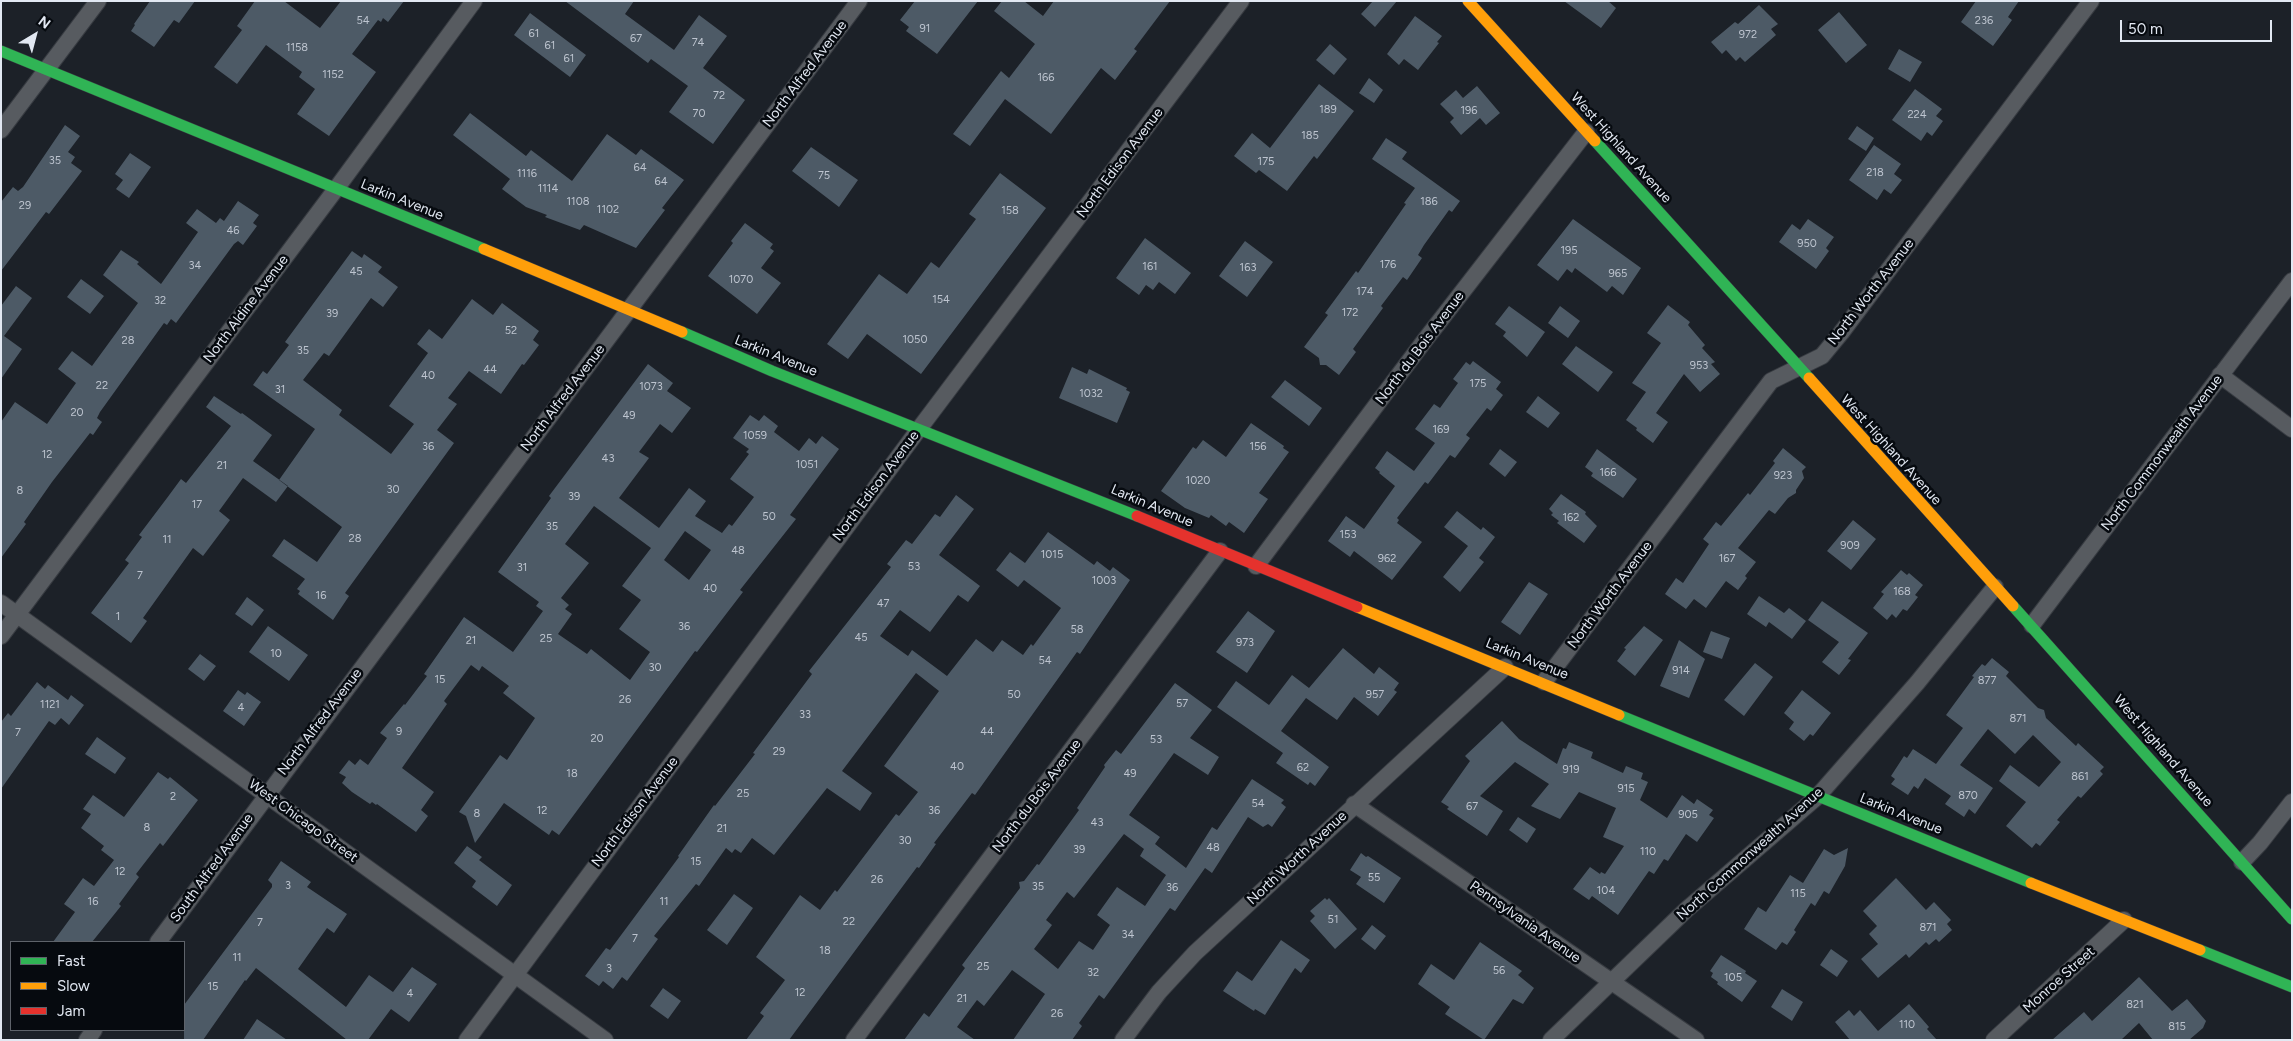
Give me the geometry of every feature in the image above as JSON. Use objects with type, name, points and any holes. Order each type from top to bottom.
[{"type":"main road","name":"West Highland Avenue","points":[[1468,1],[1799,367],[1994,587],[2032,625],[2292,919]]},
{"type":"main road","name":"Larkin Avenue","points":[[1,51],[629,310],[772,371],[1086,495],[1544,682],[1817,797],[2292,987]]},
{"type":"street","points":[[1,130],[98,1]]},
{"type":"street","name":"North Aldine Avenue","points":[[1,636],[336,189],[474,1]]},
{"type":"street","name":"North Alfred Avenue","points":[[266,795],[859,1]]},
{"type":"street","name":"North Edison Avenue","points":[[466,1040],[919,429],[1241,1]]},
{"type":"street","name":"North Worth Avenue","points":[[1544,682],[1772,381],[1822,356],[1841,334],[2091,1]]},
{"type":"street","name":"North du Bois Avenue","points":[[1256,566],[1425,340],[1586,132]]},
{"type":"street","name":"North Commonwealth Avenue","points":[[2032,625],[2292,281]]},
{"type":"street","points":[[2220,375],[2292,429]]},
{"type":"street","name":"North du Bois Avenue","points":[[854,1040],[1220,551]]},
{"type":"street","name":"North Commonwealth Avenue","points":[[1551,1040],[1686,910],[1817,797],[1917,683],[1994,587]]},
{"type":"street","name":"West Chicago Street","points":[[1,603],[605,1040]]},
{"type":"street","name":"North Worth Avenue","points":[[1124,1040],[1177,971],[1354,804],[1505,666]]},
{"type":"street","name":"South Alfred Avenue","points":[[159,941],[266,795]]},
{"type":"street","points":[[2242,862],[2260,843],[2292,802]]},
{"type":"street","name":"Pennsylvania Avenue","points":[[1354,804],[1696,1040]]},
{"type":"street","name":"Monroe Street","points":[[1994,1040],[2124,920]]},
{"type":"building","points":[[150,1],[195,1],[179,23],[174,20],[154,47],[131,31]]},
{"type":"building","points":[[255,1],[284,1],[320,28],[341,1],[404,1],[388,22],[383,18],[381,22],[378,20],[352,54],[376,72],[329,136],[297,114],[315,89],[299,77],[302,72],[266,45],[237,84],[214,67],[242,30],[237,26]]},
{"type":"building","points":[[565,1],[634,1],[625,14],[674,50],[699,15],[727,36],[703,68],[745,100],[713,144],[669,112],[688,86],[651,59],[648,63]]},
{"type":"building","points":[[915,1],[978,1],[937,54],[906,31],[909,27],[900,20]]},
{"type":"building","points":[[1002,1],[1024,1],[1043,16],[1054,1],[1170,1],[1134,49],[1137,51],[1115,80],[1101,68],[1051,134],[1005,99],[970,146],[953,134],[1001,71],[1009,78],[1035,44],[994,11]]},
{"type":"building","points":[[1373,1],[1397,1],[1375,27],[1361,14]]},
{"type":"building","points":[[1564,1],[1608,1],[1616,8],[1601,28]]},
{"type":"building","points":[[1976,1],[2019,1],[2008,17],[2012,20],[1993,46],[1961,22]]},
{"type":"building","points":[[1759,5],[1778,24],[1771,29],[1776,35],[1745,62],[1740,57],[1736,61],[1726,50],[1722,54],[1711,42],[1735,22],[1738,24]]},
{"type":"building","points":[[1839,12],[1867,45],[1846,63],[1818,30]]},
{"type":"building","points":[[530,13],[586,55],[570,77],[514,35]]},
{"type":"building","points":[[1415,16],[1442,36],[1437,42],[1439,43],[1418,70],[1404,59],[1399,65],[1387,54]]},
{"type":"building","points":[[1330,44],[1347,59],[1334,75],[1316,60]]},
{"type":"building","points":[[1899,49],[1922,62],[1910,82],[1888,69]]},
{"type":"building","points":[[1369,78],[1383,90],[1374,103],[1359,93]]},
{"type":"building","points":[[1319,84],[1354,111],[1317,159],[1314,156],[1287,191],[1259,170],[1256,173],[1234,156],[1252,133],[1270,148]]},
{"type":"building","points":[[1477,86],[1500,113],[1486,125],[1480,118],[1461,135],[1450,122],[1454,118],[1440,104],[1456,90],[1463,98]]},
{"type":"building","points":[[1915,89],[1942,109],[1936,116],[1943,121],[1932,136],[1927,132],[1921,141],[1892,120]]},
{"type":"building","points":[[470,113],[526,156],[531,150],[572,181],[607,134],[636,155],[641,149],[684,180],[662,208],[665,210],[636,248],[584,225],[580,230],[545,217],[547,215],[526,207],[502,189],[510,179],[453,135]]},
{"type":"building","points":[[65,125],[80,136],[68,152],[75,157],[71,163],[82,171],[49,214],[46,212],[1,271],[1,202],[13,187],[18,191],[23,187]]},
{"type":"building","points":[[1857,126],[1874,138],[1866,151],[1848,139]]},
{"type":"building","points":[[1386,138],[1407,152],[1402,159],[1460,201],[1452,212],[1449,210],[1424,245],[1418,255],[1422,258],[1407,280],[1403,277],[1381,306],[1383,308],[1353,349],[1356,352],[1339,375],[1326,365],[1320,365],[1319,358],[1304,347],[1328,315],[1325,313],[1356,271],[1358,273],[1415,188],[1372,159]]},
{"type":"building","points":[[1874,145],[1901,164],[1894,174],[1902,180],[1891,194],[1884,189],[1877,200],[1849,180]]},
{"type":"building","points":[[811,147],[858,180],[839,207],[792,171]]},
{"type":"building","points":[[130,153],[151,167],[129,198],[116,189],[123,180],[115,174]]},
{"type":"building","points":[[1000,173],[1046,208],[921,374],[867,334],[848,359],[827,344],[879,274],[907,294],[931,262],[939,268],[976,219],[969,214]]},
{"type":"building","points":[[238,201],[259,215],[253,223],[257,226],[243,245],[238,241],[234,244],[176,323],[171,319],[167,325],[164,323],[100,412],[97,418],[102,422],[93,435],[90,433],[52,482],[24,522],[26,524],[1,558],[1,422],[15,402],[47,424],[76,383],[58,369],[72,351],[92,366],[138,303],[103,275],[121,250],[139,262],[137,264],[161,284],[198,232],[186,223],[197,209],[216,223],[220,218],[224,221]]},
{"type":"building","points":[[1573,219],[1641,268],[1623,295],[1612,286],[1607,292],[1575,268],[1572,273],[1567,269],[1558,281],[1537,265]]},
{"type":"building","points":[[1808,219],[1834,237],[1826,248],[1829,251],[1816,269],[1779,242],[1792,224],[1800,230]]},
{"type":"building","points":[[745,223],[773,244],[770,248],[774,251],[761,268],[781,283],[757,314],[708,276],[733,243],[731,241]]},
{"type":"building","points":[[1145,238],[1191,273],[1175,294],[1159,282],[1153,290],[1146,285],[1139,295],[1116,278]]},
{"type":"building","points":[[1245,241],[1273,262],[1247,297],[1219,276]]},
{"type":"building","points":[[352,251],[362,258],[364,254],[382,267],[378,272],[398,287],[383,307],[371,298],[329,356],[324,353],[303,380],[342,410],[339,415],[391,454],[414,424],[389,406],[428,353],[417,344],[429,329],[442,339],[472,299],[493,315],[502,303],[539,331],[533,340],[539,345],[524,365],[522,364],[501,394],[469,371],[448,398],[457,404],[437,430],[454,443],[345,593],[349,596],[333,620],[298,594],[300,591],[297,589],[305,579],[272,556],[284,539],[317,562],[342,527],[279,480],[315,429],[253,385],[263,371],[267,374],[289,345],[285,342]]},
{"type":"building","points":[[81,279],[104,296],[90,314],[67,297]]},
{"type":"building","points":[[16,286],[32,298],[4,336],[22,349],[1,379],[1,306]]},
{"type":"building","points":[[1668,305],[1690,322],[1688,325],[1705,345],[1702,348],[1715,362],[1711,364],[1720,374],[1700,392],[1684,374],[1656,413],[1668,422],[1653,443],[1626,420],[1646,392],[1632,383],[1661,343],[1647,333]]},
{"type":"building","points":[[1509,306],[1545,332],[1527,357],[1503,336],[1506,332],[1495,324]]},
{"type":"building","points":[[1560,306],[1580,321],[1568,338],[1548,323]]},
{"type":"building","points":[[1576,346],[1613,372],[1598,392],[1562,364]]},
{"type":"building","points":[[1473,361],[1501,382],[1496,389],[1503,395],[1491,411],[1487,408],[1466,435],[1470,438],[1455,458],[1450,455],[1428,484],[1425,482],[1397,518],[1399,520],[1397,523],[1422,542],[1392,580],[1354,551],[1350,557],[1328,541],[1346,516],[1364,529],[1395,486],[1375,468],[1387,451],[1414,471],[1435,443],[1415,429],[1434,404],[1440,408],[1458,383],[1453,379],[1466,362],[1470,365]]},
{"type":"building","points":[[648,364],[673,383],[667,391],[691,408],[672,433],[660,424],[639,452],[649,458],[619,498],[659,528],[689,488],[706,501],[695,516],[722,533],[729,524],[732,526],[754,497],[730,479],[749,454],[746,452],[749,449],[733,438],[750,415],[759,421],[764,415],[778,426],[774,432],[799,451],[809,438],[816,444],[822,436],[839,449],[790,515],[796,519],[740,590],[743,592],[697,652],[695,651],[559,835],[552,830],[549,835],[504,803],[475,843],[466,816],[459,812],[500,755],[507,760],[535,718],[503,693],[509,686],[482,666],[479,671],[471,665],[444,701],[447,704],[402,768],[434,792],[421,810],[428,816],[416,832],[377,804],[372,802],[370,804],[352,792],[342,783],[346,777],[339,773],[349,760],[355,765],[360,759],[368,765],[387,738],[380,733],[427,676],[424,674],[464,617],[513,652],[543,611],[536,606],[539,602],[498,572],[551,498],[549,496]],"holes":[[[594,506],[651,548],[622,586],[641,600],[619,629],[650,652],[630,680],[591,649],[587,654],[558,634],[572,614],[565,609],[569,605],[561,598],[589,563],[565,544]],[[685,531],[711,550],[689,580],[664,560]]]},
{"type":"building","points":[[1072,367],[1087,374],[1089,369],[1127,388],[1126,390],[1130,392],[1117,423],[1059,398]]},
{"type":"building","points":[[1285,380],[1322,408],[1309,426],[1271,397]]},
{"type":"building","points":[[214,396],[242,413],[272,435],[253,461],[288,486],[276,502],[243,478],[219,511],[230,520],[203,556],[193,548],[143,618],[147,621],[131,643],[91,613],[129,563],[125,560],[142,537],[139,535],[181,479],[186,483],[231,426],[206,407]]},
{"type":"building","points":[[1538,396],[1560,413],[1548,428],[1526,412]]},
{"type":"building","points":[[1251,423],[1284,446],[1283,448],[1289,452],[1259,493],[1268,499],[1244,533],[1229,522],[1226,526],[1211,515],[1209,518],[1185,508],[1161,491],[1193,447],[1196,449],[1203,440],[1226,457]]},
{"type":"building","points":[[1783,448],[1806,467],[1802,471],[1804,478],[1796,493],[1788,498],[1775,514],[1769,510],[1738,548],[1756,562],[1745,576],[1747,578],[1738,590],[1726,581],[1706,608],[1694,599],[1686,609],[1665,594],[1676,578],[1683,583],[1709,544],[1703,539],[1716,522],[1721,526],[1748,493],[1750,495],[1775,463],[1773,461]]},
{"type":"building","points":[[1500,449],[1517,462],[1505,477],[1489,464]]},
{"type":"building","points":[[1597,449],[1637,479],[1623,498],[1591,476],[1593,473],[1585,467]]},
{"type":"building","points":[[1561,494],[1586,512],[1585,514],[1597,526],[1584,543],[1557,523],[1559,521],[1551,515],[1553,513],[1549,509]]},
{"type":"building","points":[[956,495],[974,509],[939,555],[980,586],[968,602],[958,595],[930,632],[900,610],[880,636],[908,656],[912,650],[947,676],[976,639],[993,652],[1002,640],[1023,655],[1031,644],[1033,646],[1061,608],[1024,580],[1018,587],[996,570],[1010,552],[1025,563],[1048,532],[1094,565],[1097,561],[1110,571],[1113,567],[1130,580],[1080,654],[1077,652],[975,795],[972,793],[934,843],[936,844],[919,868],[917,867],[789,1040],[746,1040],[764,1016],[760,1013],[785,980],[756,957],[800,895],[820,910],[835,890],[837,892],[896,814],[899,816],[918,792],[884,766],[939,691],[916,673],[842,771],[872,793],[860,811],[827,788],[774,855],[752,838],[741,853],[735,849],[732,853],[726,848],[699,886],[696,884],[654,936],[658,939],[627,981],[622,977],[613,989],[603,981],[599,986],[585,976],[606,948],[610,950],[679,857],[714,805],[755,754],[753,753],[812,674],[809,671],[891,567],[887,564],[906,540],[912,544],[935,514],[940,517]]},
{"type":"building","points":[[1457,511],[1481,530],[1483,527],[1495,537],[1479,558],[1484,562],[1460,592],[1443,577],[1468,546],[1444,527]]},
{"type":"building","points":[[1853,520],[1876,539],[1851,570],[1827,551]]},
{"type":"building","points":[[1901,570],[1907,575],[1909,573],[1923,585],[1915,595],[1918,597],[1907,611],[1903,609],[1896,618],[1892,614],[1887,620],[1873,608],[1884,594],[1881,592]]},
{"type":"building","points":[[1529,582],[1548,594],[1520,635],[1501,622]]},
{"type":"building","points":[[1759,596],[1784,613],[1789,608],[1806,621],[1792,639],[1769,622],[1766,627],[1747,614]]},
{"type":"building","points":[[247,597],[264,610],[252,626],[235,614]]},
{"type":"building","points":[[1822,601],[1868,633],[1848,659],[1851,660],[1839,675],[1822,662],[1839,642],[1808,620]]},
{"type":"building","points":[[1248,611],[1275,631],[1247,673],[1216,652]]},
{"type":"building","points":[[268,626],[308,655],[289,681],[249,652]]},
{"type":"building","points":[[1644,626],[1663,640],[1635,676],[1617,661],[1626,649],[1624,648]]},
{"type":"building","points":[[1711,631],[1730,638],[1722,659],[1703,652]]},
{"type":"building","points":[[1679,640],[1705,659],[1689,698],[1660,686]]},
{"type":"building","points":[[1343,648],[1374,674],[1379,667],[1399,683],[1394,690],[1397,692],[1378,716],[1354,697],[1337,720],[1306,698],[1281,731],[1329,767],[1315,786],[1310,782],[1308,785],[1276,763],[1283,753],[1217,707],[1236,681],[1269,705],[1292,675],[1309,688]]},
{"type":"building","points":[[200,654],[216,666],[204,681],[188,669]]},
{"type":"building","points":[[1992,658],[2009,672],[2006,676],[2038,708],[2044,710],[2046,718],[2076,746],[2078,743],[2104,767],[2100,771],[2103,774],[2081,798],[2078,796],[2057,820],[2060,822],[2040,846],[2036,843],[2032,848],[2006,826],[2026,802],[1999,781],[2010,765],[2039,787],[2061,762],[2033,735],[2015,754],[1988,729],[1960,765],[1993,788],[1975,814],[1969,809],[1964,817],[1945,804],[1951,796],[1925,778],[1918,789],[1914,786],[1908,795],[1891,784],[1895,779],[1891,776],[1904,756],[1907,758],[1913,749],[1936,764],[1963,728],[1946,715],[1974,677],[1972,676],[1982,664],[1985,666]]},
{"type":"building","points":[[1755,663],[1773,677],[1744,716],[1724,700]]},
{"type":"building","points":[[37,682],[45,689],[48,685],[68,700],[71,695],[84,705],[69,725],[61,718],[55,725],[49,721],[1,789],[1,722],[8,713],[11,716]]},
{"type":"building","points":[[1175,683],[1212,710],[1190,738],[1219,757],[1208,775],[1174,753],[1129,815],[1160,837],[1155,844],[1186,868],[1212,827],[1217,830],[1252,779],[1284,800],[1281,803],[1286,807],[1272,827],[1268,824],[1263,827],[1248,817],[1212,873],[1205,868],[1175,911],[1170,908],[1104,999],[1099,995],[1079,1023],[1082,1026],[1072,1040],[1013,1040],[1045,994],[1012,970],[984,1006],[977,1000],[957,1027],[975,1040],[904,1040],[924,1013],[929,1017],[965,968],[962,965],[1020,888],[1019,882],[1024,881],[1037,864],[1039,865],[1079,810],[1077,808],[1105,767],[1104,765],[1116,750],[1121,754]],"holes":[[[1124,834],[1144,849],[1140,856],[1166,875],[1145,906],[1117,887],[1097,915],[1110,925],[1093,950],[1079,941],[1058,969],[1034,949],[1052,925],[1046,920],[1067,892],[1074,898]]]},
{"type":"building","points":[[238,690],[245,695],[247,692],[261,702],[244,726],[223,711]]},
{"type":"building","points":[[1802,690],[1831,713],[1813,736],[1810,734],[1804,741],[1789,729],[1794,722],[1784,713]]},
{"type":"building","points":[[1502,721],[1519,739],[1557,764],[1563,748],[1566,749],[1569,742],[1593,752],[1591,758],[1623,773],[1626,766],[1643,773],[1641,779],[1648,782],[1640,800],[1667,818],[1682,795],[1694,804],[1697,799],[1713,810],[1709,815],[1714,818],[1697,842],[1686,834],[1668,861],[1664,859],[1654,874],[1649,871],[1618,915],[1592,896],[1589,900],[1573,889],[1590,867],[1600,874],[1601,872],[1605,874],[1624,846],[1603,837],[1616,808],[1579,792],[1560,819],[1531,806],[1549,784],[1515,762],[1480,796],[1503,811],[1487,836],[1447,809],[1449,807],[1441,802],[1470,761],[1465,756]]},
{"type":"building","points":[[97,737],[126,758],[115,774],[85,754]]},
{"type":"building","points":[[158,772],[168,779],[170,777],[198,800],[163,846],[160,843],[136,874],[139,877],[119,904],[121,906],[93,941],[54,941],[75,912],[64,904],[83,878],[94,886],[114,860],[101,850],[104,846],[81,828],[91,814],[83,809],[93,795],[124,817]]},
{"type":"building","points":[[1518,817],[1536,829],[1527,843],[1509,830]]},
{"type":"building","points":[[467,846],[482,857],[479,860],[512,885],[497,906],[472,887],[476,881],[454,863]]},
{"type":"building","points":[[1848,848],[1845,866],[1829,894],[1824,891],[1815,906],[1811,903],[1787,945],[1782,942],[1776,950],[1744,929],[1758,907],[1766,912],[1790,875],[1803,883],[1824,849],[1834,855]]},
{"type":"building","points":[[1361,853],[1401,878],[1384,903],[1356,884],[1361,877],[1350,870]]},
{"type":"building","points":[[281,861],[311,882],[307,887],[347,914],[334,933],[327,928],[298,969],[346,1007],[369,975],[393,992],[412,967],[437,984],[409,1022],[391,1009],[368,1040],[347,1040],[256,968],[245,980],[203,1040],[184,1040],[185,1004],[272,887],[268,880]]},
{"type":"building","points":[[1896,878],[1926,910],[1934,902],[1951,920],[1947,924],[1952,930],[1939,942],[1936,939],[1929,945],[1926,942],[1909,958],[1906,954],[1878,978],[1861,959],[1878,944],[1869,934],[1877,926],[1863,911]]},
{"type":"building","points":[[734,894],[753,908],[727,945],[707,930]]},
{"type":"building","points":[[1325,898],[1327,900],[1329,898],[1357,929],[1335,949],[1310,921],[1315,916],[1310,911]]},
{"type":"building","points":[[1372,925],[1386,936],[1375,950],[1361,939]]},
{"type":"building","points":[[1281,940],[1310,960],[1301,973],[1295,968],[1265,1015],[1255,1009],[1254,1011],[1223,991],[1237,971],[1252,981]]},
{"type":"building","points":[[1480,942],[1522,971],[1518,975],[1534,988],[1523,1004],[1513,999],[1484,1040],[1445,1014],[1450,1007],[1418,984],[1431,964],[1454,980]]},
{"type":"building","points":[[1831,949],[1848,961],[1837,977],[1820,965]]},
{"type":"building","points":[[1721,955],[1746,971],[1745,973],[1757,981],[1742,1002],[1717,984],[1718,982],[1711,977],[1713,973],[1710,971]]},
{"type":"building","points":[[2139,977],[2172,1011],[2187,999],[2206,1021],[2203,1028],[2189,1040],[2153,1040],[2139,1023],[2121,1040],[2052,1040],[2084,1012],[2092,1021]]},
{"type":"building","points":[[663,988],[681,1001],[668,1019],[650,1006]]},
{"type":"building","points":[[1782,989],[1803,1002],[1792,1021],[1771,1007]]},
{"type":"building","points":[[1909,1004],[1929,1027],[1927,1029],[1937,1040],[1850,1040],[1835,1022],[1849,1010],[1854,1016],[1860,1010],[1878,1031]]},
{"type":"building","points":[[257,1019],[287,1040],[243,1040]]},
{"type":"traffic: fast","points":[[1,51],[484,249]]},
{"type":"traffic: fast","points":[[1595,141],[1809,378]]},
{"type":"traffic: fast","points":[[682,332],[772,371],[1137,516]]},
{"type":"traffic: fast","points":[[2013,606],[2292,919]]},
{"type":"traffic: fast","points":[[1619,715],[2031,883]]},
{"type":"traffic: fast","points":[[2200,950],[2292,987]]},
{"type":"traffic: slow","points":[[1468,1],[1595,141]]},
{"type":"traffic: slow","points":[[484,249],[682,332]]},
{"type":"traffic: slow","points":[[1809,378],[2013,606]]},
{"type":"traffic: slow","points":[[1357,607],[1619,715]]},
{"type":"traffic: slow","points":[[2031,883],[2200,950]]},
{"type":"traffic: jam","points":[[1137,516],[1357,607]]}]
